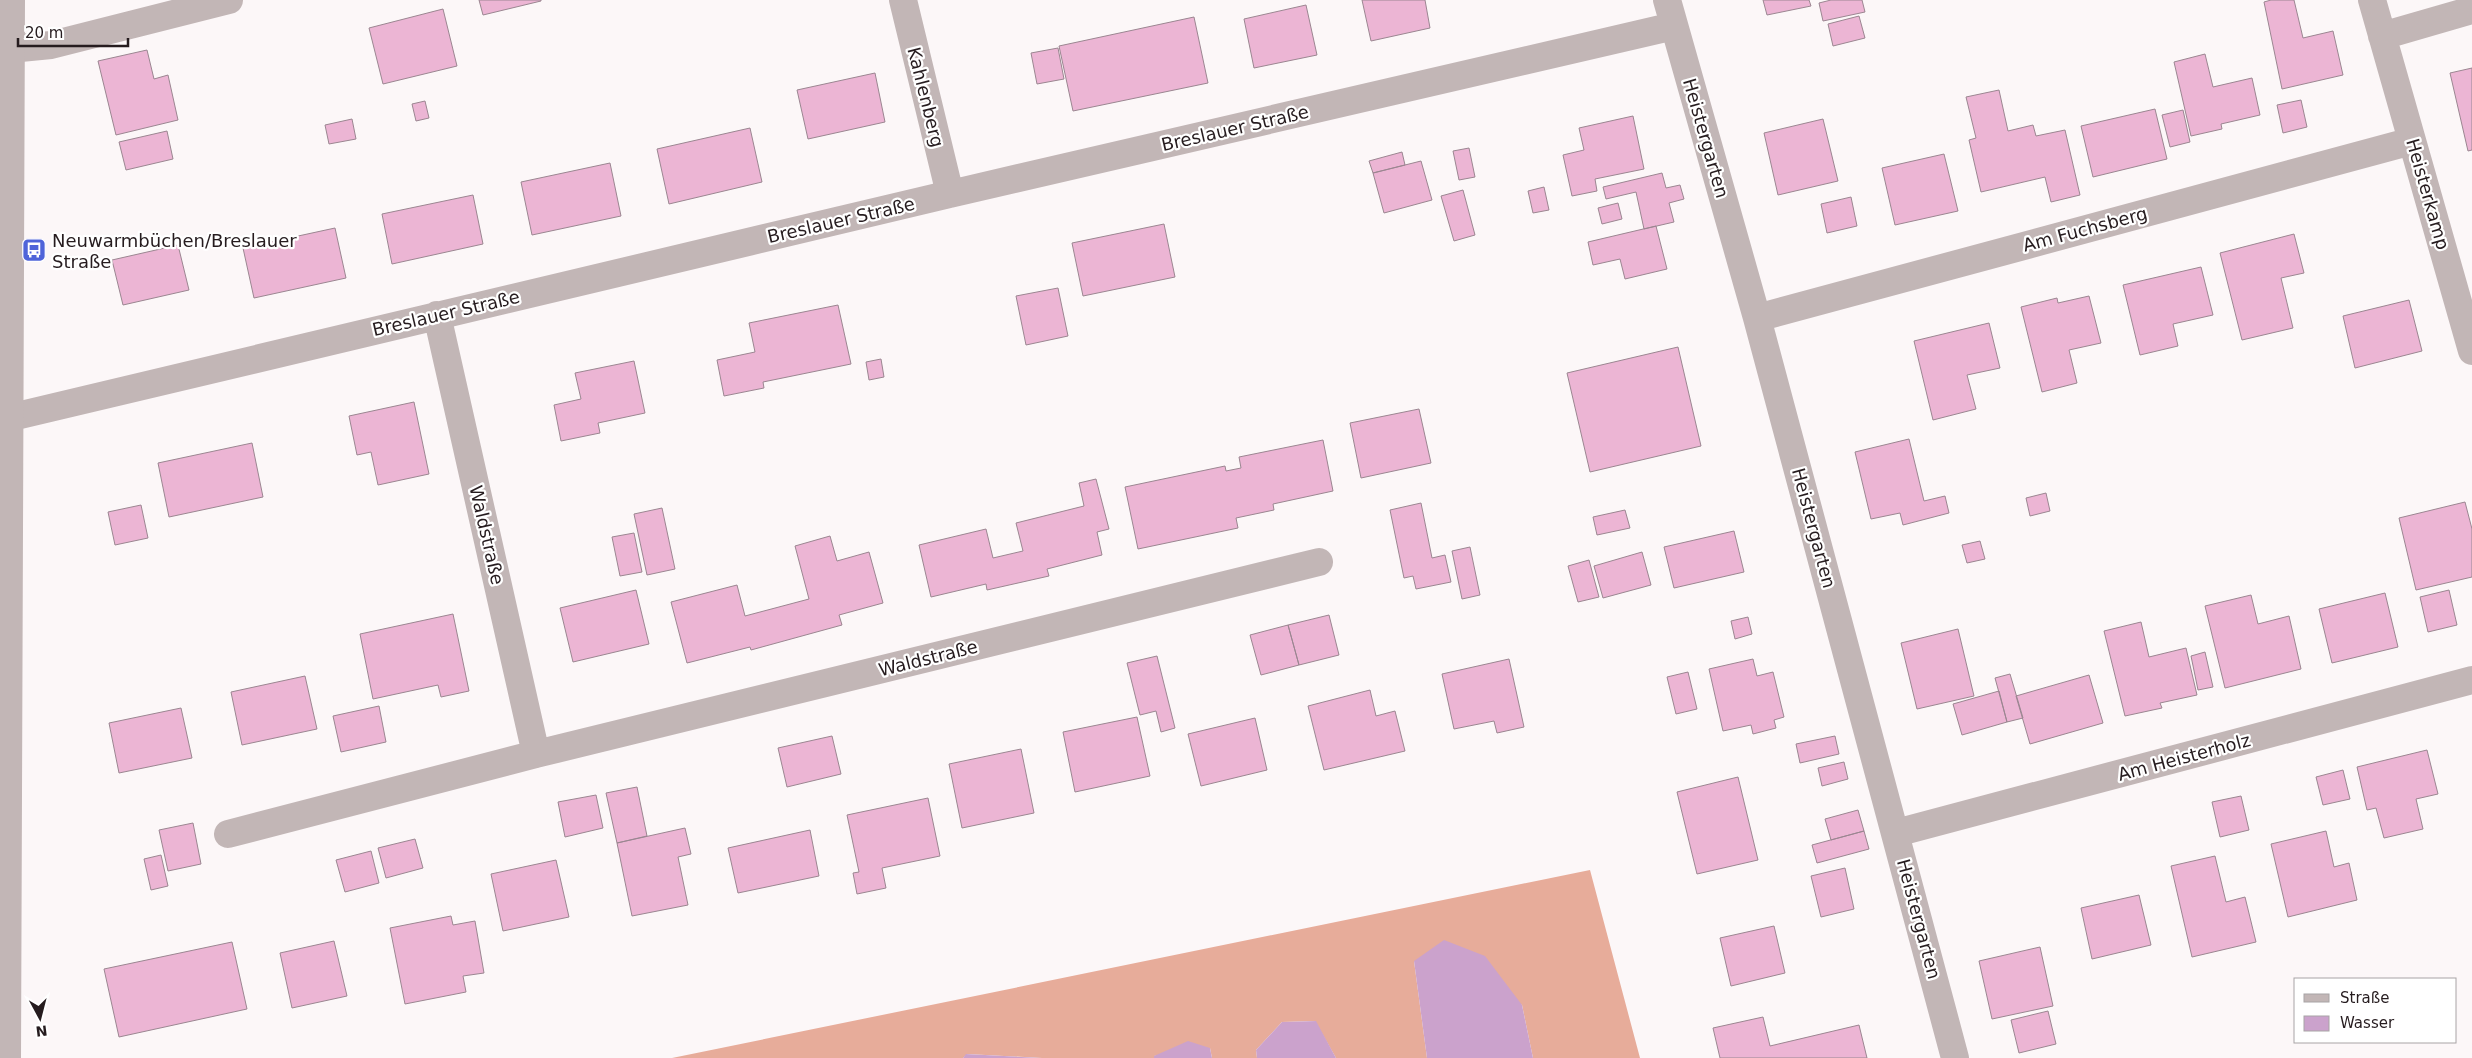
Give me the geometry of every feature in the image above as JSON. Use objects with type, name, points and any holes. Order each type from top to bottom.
[{"type":"street","points":[[7,1058],[11,0]]},
{"type":"street","points":[[10,49],[51,44],[229,0]]},
{"type":"street","name":"Kahlenberg","points":[[903,0],[950,194]]},
{"type":"street","name":"Heistergarten","points":[[1667,0],[1758,318],[1955,1058]]},
{"type":"street","name":"Heisterkamp","points":[[2372,0],[2472,351]]},
{"type":"street","points":[[2382,36],[2472,10]]},
{"type":"street","name":"Breslauer Straße","points":[[8,418],[950,194],[1674,26]]},
{"type":"street","name":"Am Fuchsberg","points":[[1758,318],[2412,141]]},
{"type":"street","name":"Waldstraße","points":[[437,315],[536,754]]},
{"type":"street","name":"Waldstraße","points":[[228,834],[536,754],[1319,562]]},
{"type":"street","name":"Am Heisterholz","points":[[1896,833],[2472,680]]},
{"type":"shaded area","points":[[1590,870],[1640,1058],[1533,1058],[1522,1005],[1414,961],[1427,1058],[1336,1058],[1315,1021],[1282,1022],[1256,1050],[1257,1058],[1212,1058],[1210,1048],[1154,1056],[1154,1058],[1042,1058],[967,1054],[963,1058],[672,1058]]},
{"type":"water","points":[[1444,940],[1485,956],[1522,1005],[1533,1058],[1427,1058],[1414,961]]},
{"type":"water","points":[[1316,1021],[1336,1058],[1257,1058],[1256,1050],[1282,1022]]},
{"type":"water","points":[[1188,1041],[1210,1048],[1212,1058],[1154,1058],[1154,1056]]},
{"type":"water","points":[[966,1054],[1042,1058],[963,1058]]},
{"type":"building","points":[[479,0],[541,0],[541,1],[483,15]]},
{"type":"building","points":[[1362,0],[1425,0],[1430,28],[1371,41]]},
{"type":"building","points":[[1763,0],[1809,0],[1811,6],[1767,15]]},
{"type":"building","points":[[1831,0],[1862,0],[1865,12],[1823,21],[1819,3]]},
{"type":"building","points":[[2271,0],[2294,0],[2303,38],[2333,31],[2343,75],[2282,89],[2264,2]]},
{"type":"building","points":[[1306,5],[1317,55],[1254,68],[1244,19]]},
{"type":"building","points":[[443,9],[457,66],[383,84],[369,28]]},
{"type":"building","points":[[1859,16],[1865,38],[1833,46],[1828,24]]},
{"type":"building","points":[[1194,17],[1208,83],[1073,111],[1059,46]]},
{"type":"building","points":[[1058,48],[1064,79],[1037,84],[1031,53]]},
{"type":"building","points":[[147,50],[154,79],[168,75],[178,120],[116,135],[98,61]]},
{"type":"building","points":[[2205,54],[2213,87],[2252,78],[2260,115],[2221,124],[2222,129],[2191,136],[2174,62]]},
{"type":"building","points":[[2472,68],[2472,150],[2468,151],[2450,73]]},
{"type":"building","points":[[875,73],[885,122],[808,139],[797,90]]},
{"type":"building","points":[[1999,90],[2008,131],[2033,125],[2036,136],[2065,130],[2080,195],[2051,202],[2045,177],[1981,192],[1969,140],[1976,138],[1966,97]]},
{"type":"building","points":[[2301,100],[2307,127],[2283,133],[2277,105]]},
{"type":"building","points":[[425,101],[429,118],[416,121],[412,104]]},
{"type":"building","points":[[2155,109],[2167,159],[2093,177],[2081,126]]},
{"type":"building","points":[[2183,110],[2190,142],[2170,147],[2162,115]]},
{"type":"building","points":[[1633,116],[1644,169],[1595,179],[1597,191],[1572,196],[1563,155],[1584,150],[1579,128]]},
{"type":"building","points":[[352,119],[356,139],[329,144],[325,125]]},
{"type":"building","points":[[1823,119],[1838,181],[1778,195],[1764,133]]},
{"type":"building","points":[[750,128],[762,182],[669,204],[657,149]]},
{"type":"building","points":[[167,131],[173,159],[126,170],[119,142]]},
{"type":"building","points":[[1469,148],[1475,177],[1459,180],[1453,151]]},
{"type":"building","points":[[1402,152],[1405,165],[1373,173],[1369,161]]},
{"type":"building","points":[[1944,154],[1958,211],[1895,225],[1882,168]]},
{"type":"building","points":[[1421,161],[1432,200],[1384,213],[1373,173]]},
{"type":"building","points":[[610,163],[621,216],[532,235],[521,182]]},
{"type":"building","points":[[1662,173],[1666,188],[1680,185],[1684,199],[1669,203],[1674,222],[1644,229],[1636,192],[1606,199],[1603,187]]},
{"type":"building","points":[[1544,187],[1549,210],[1533,213],[1528,191]]},
{"type":"building","points":[[1463,190],[1475,235],[1454,241],[1441,196]]},
{"type":"building","points":[[473,195],[483,244],[392,264],[382,214]]},
{"type":"building","points":[[1851,197],[1857,226],[1827,233],[1821,204]]},
{"type":"building","points":[[1618,203],[1622,219],[1602,224],[1598,208]]},
{"type":"building","points":[[1164,224],[1175,277],[1083,296],[1072,243]]},
{"type":"building","points":[[1656,226],[1667,269],[1625,279],[1620,259],[1593,265],[1588,242]]},
{"type":"building","points":[[335,228],[346,278],[254,298],[243,248]]},
{"type":"building","points":[[2294,234],[2304,273],[2281,278],[2293,328],[2242,340],[2220,253]]},
{"type":"building","points":[[178,245],[189,290],[123,305],[112,260]]},
{"type":"building","points":[[2201,267],[2213,315],[2173,324],[2178,346],[2140,355],[2123,285]]},
{"type":"building","points":[[1058,288],[1068,336],[1026,345],[1016,296]]},
{"type":"building","points":[[2089,296],[2101,343],[2069,350],[2077,383],[2042,392],[2021,307],[2057,298],[2058,303]]},
{"type":"building","points":[[2409,300],[2422,351],[2355,368],[2343,316]]},
{"type":"building","points":[[838,305],[851,364],[763,382],[764,388],[724,396],[717,360],[755,352],[749,323]]},
{"type":"building","points":[[1989,323],[2000,368],[1967,375],[1976,409],[1933,420],[1914,341]]},
{"type":"building","points":[[1678,347],[1701,446],[1590,472],[1567,373]]},
{"type":"building","points":[[881,359],[884,377],[869,380],[866,362]]},
{"type":"building","points":[[634,361],[645,413],[598,423],[600,433],[561,441],[554,405],[581,399],[575,373]]},
{"type":"building","points":[[414,402],[429,474],[378,485],[371,452],[357,455],[349,416]]},
{"type":"building","points":[[1419,409],[1431,463],[1361,478],[1350,423]]},
{"type":"building","points":[[1909,439],[1924,501],[1945,496],[1949,513],[1903,525],[1900,513],[1871,519],[1855,452]]},
{"type":"building","points":[[1323,440],[1333,491],[1273,504],[1274,510],[1236,518],[1238,528],[1138,549],[1125,487],[1225,466],[1226,471],[1241,468],[1239,457]]},
{"type":"building","points":[[252,443],[263,497],[169,517],[158,463]]},
{"type":"building","points":[[1096,479],[1109,529],[1097,532],[1102,555],[1047,569],[1049,576],[987,590],[986,584],[931,597],[919,545],[986,529],[993,558],[1023,551],[1016,523],[1084,506],[1079,483]]},
{"type":"building","points":[[2046,493],[2050,511],[2030,516],[2026,498]]},
{"type":"building","points":[[2465,502],[2472,529],[2472,577],[2416,590],[2399,518]]},
{"type":"building","points":[[1421,503],[1432,558],[1445,555],[1451,582],[1416,589],[1413,576],[1404,578],[1390,510]]},
{"type":"building","points":[[141,505],[148,538],[115,545],[108,512]]},
{"type":"building","points":[[662,508],[675,569],[647,575],[634,514]]},
{"type":"building","points":[[1625,510],[1630,528],[1597,535],[1593,517]]},
{"type":"building","points":[[1734,531],[1744,572],[1674,588],[1664,547]]},
{"type":"building","points":[[634,533],[642,572],[620,576],[612,537]]},
{"type":"building","points":[[830,536],[837,561],[869,552],[883,603],[839,615],[842,625],[751,650],[750,647],[687,663],[671,602],[737,585],[745,616],[809,599],[795,546]]},
{"type":"building","points":[[1980,541],[1985,559],[1967,563],[1962,545]]},
{"type":"building","points":[[1470,547],[1480,595],[1462,599],[1452,551]]},
{"type":"building","points":[[1642,552],[1651,585],[1603,598],[1594,566]]},
{"type":"building","points":[[1589,560],[1599,597],[1578,602],[1568,566]]},
{"type":"building","points":[[636,590],[649,644],[573,662],[560,608]]},
{"type":"building","points":[[2449,590],[2457,625],[2428,632],[2420,597]]},
{"type":"building","points":[[2385,593],[2398,647],[2332,663],[2319,609]]},
{"type":"building","points":[[2251,595],[2258,624],[2289,616],[2301,669],[2225,688],[2205,606]]},
{"type":"building","points":[[453,614],[469,691],[441,697],[438,685],[373,699],[360,634]]},
{"type":"building","points":[[1329,615],[1339,655],[1299,665],[1288,625]]},
{"type":"building","points":[[1748,617],[1752,634],[1735,639],[1731,621]]},
{"type":"building","points":[[2141,622],[2149,657],[2186,648],[2197,695],[2160,703],[2162,708],[2125,716],[2104,631]]},
{"type":"building","points":[[1288,625],[1299,665],[1261,675],[1250,635]]},
{"type":"building","points":[[1958,629],[1974,696],[1917,709],[1901,643]]},
{"type":"building","points":[[2205,652],[2213,687],[2198,690],[2191,656]]},
{"type":"building","points":[[1157,656],[1175,728],[1161,732],[1156,711],[1140,715],[1127,663]]},
{"type":"building","points":[[1509,659],[1524,727],[1497,733],[1494,721],[1454,729],[1442,674]]},
{"type":"building","points":[[1753,659],[1757,676],[1773,672],[1784,717],[1774,720],[1776,728],[1753,734],[1751,725],[1723,731],[1709,669]]},
{"type":"building","points":[[1688,672],[1697,709],[1676,714],[1667,677]]},
{"type":"building","points":[[2010,674],[2023,718],[2007,722],[1995,678]]},
{"type":"building","points":[[2089,675],[2103,723],[2030,744],[2016,696]]},
{"type":"building","points":[[305,676],[317,729],[242,745],[231,692]]},
{"type":"building","points":[[1370,690],[1376,716],[1395,711],[1405,751],[1324,770],[1308,706]]},
{"type":"building","points":[[1999,691],[2007,722],[1962,735],[1953,704]]},
{"type":"building","points":[[379,706],[386,742],[341,752],[333,716]]},
{"type":"building","points":[[181,708],[192,758],[119,773],[109,723]]},
{"type":"building","points":[[1137,717],[1150,776],[1075,792],[1063,732]]},
{"type":"building","points":[[1255,718],[1267,770],[1201,786],[1188,734]]},
{"type":"building","points":[[832,736],[841,774],[787,787],[778,748]]},
{"type":"building","points":[[1835,736],[1839,754],[1800,763],[1796,744]]},
{"type":"building","points":[[1021,749],[1034,813],[962,828],[949,764]]},
{"type":"building","points":[[2427,750],[2438,794],[2416,799],[2423,829],[2384,838],[2376,808],[2367,810],[2357,767]]},
{"type":"building","points":[[1844,762],[1848,779],[1822,786],[1818,768]]},
{"type":"building","points":[[2343,770],[2350,799],[2323,805],[2316,777]]},
{"type":"building","points":[[1738,777],[1758,860],[1697,874],[1677,792]]},
{"type":"building","points":[[637,787],[647,836],[617,843],[606,793]]},
{"type":"building","points":[[596,795],[603,828],[565,837],[558,802]]},
{"type":"building","points":[[2241,796],[2249,830],[2220,837],[2212,802]]},
{"type":"building","points":[[928,798],[940,856],[882,868],[886,888],[857,894],[853,873],[859,872],[847,815]]},
{"type":"building","points":[[1858,810],[1864,831],[1831,840],[1825,819]]},
{"type":"building","points":[[193,823],[201,864],[168,871],[159,830]]},
{"type":"building","points":[[685,828],[691,854],[678,857],[688,905],[632,916],[617,843]]},
{"type":"building","points":[[810,830],[819,876],[738,893],[728,848]]},
{"type":"building","points":[[1864,831],[1869,849],[1817,863],[1812,845]]},
{"type":"building","points":[[2326,831],[2334,867],[2349,863],[2357,900],[2288,917],[2271,844]]},
{"type":"building","points":[[415,839],[423,868],[386,878],[378,848]]},
{"type":"building","points":[[371,851],[379,883],[345,892],[336,860]]},
{"type":"building","points":[[161,855],[168,886],[151,890],[144,859]]},
{"type":"building","points":[[2215,856],[2226,902],[2245,897],[2256,942],[2192,957],[2171,866]]},
{"type":"building","points":[[556,860],[569,917],[503,931],[491,874]]},
{"type":"building","points":[[1845,868],[1854,909],[1821,917],[1811,876]]},
{"type":"building","points":[[2139,895],[2151,945],[2092,959],[2081,908]]},
{"type":"building","points":[[451,916],[453,925],[475,921],[484,973],[463,976],[466,992],[405,1004],[390,928]]},
{"type":"building","points":[[1774,926],[1785,973],[1731,986],[1720,938]]},
{"type":"building","points":[[334,941],[347,996],[292,1008],[280,953]]},
{"type":"building","points":[[232,942],[247,1009],[119,1037],[104,969]]},
{"type":"building","points":[[2040,947],[2053,1006],[1992,1019],[1979,961]]},
{"type":"building","points":[[2048,1011],[2056,1044],[2019,1053],[2011,1020]]},
{"type":"building","points":[[1763,1017],[1770,1046],[1859,1025],[1867,1058],[1720,1058],[1713,1028]]},
{"type":"place","name":"Neuwarmbüchen/Breslauer Straße","points":[[34,250]]}]
